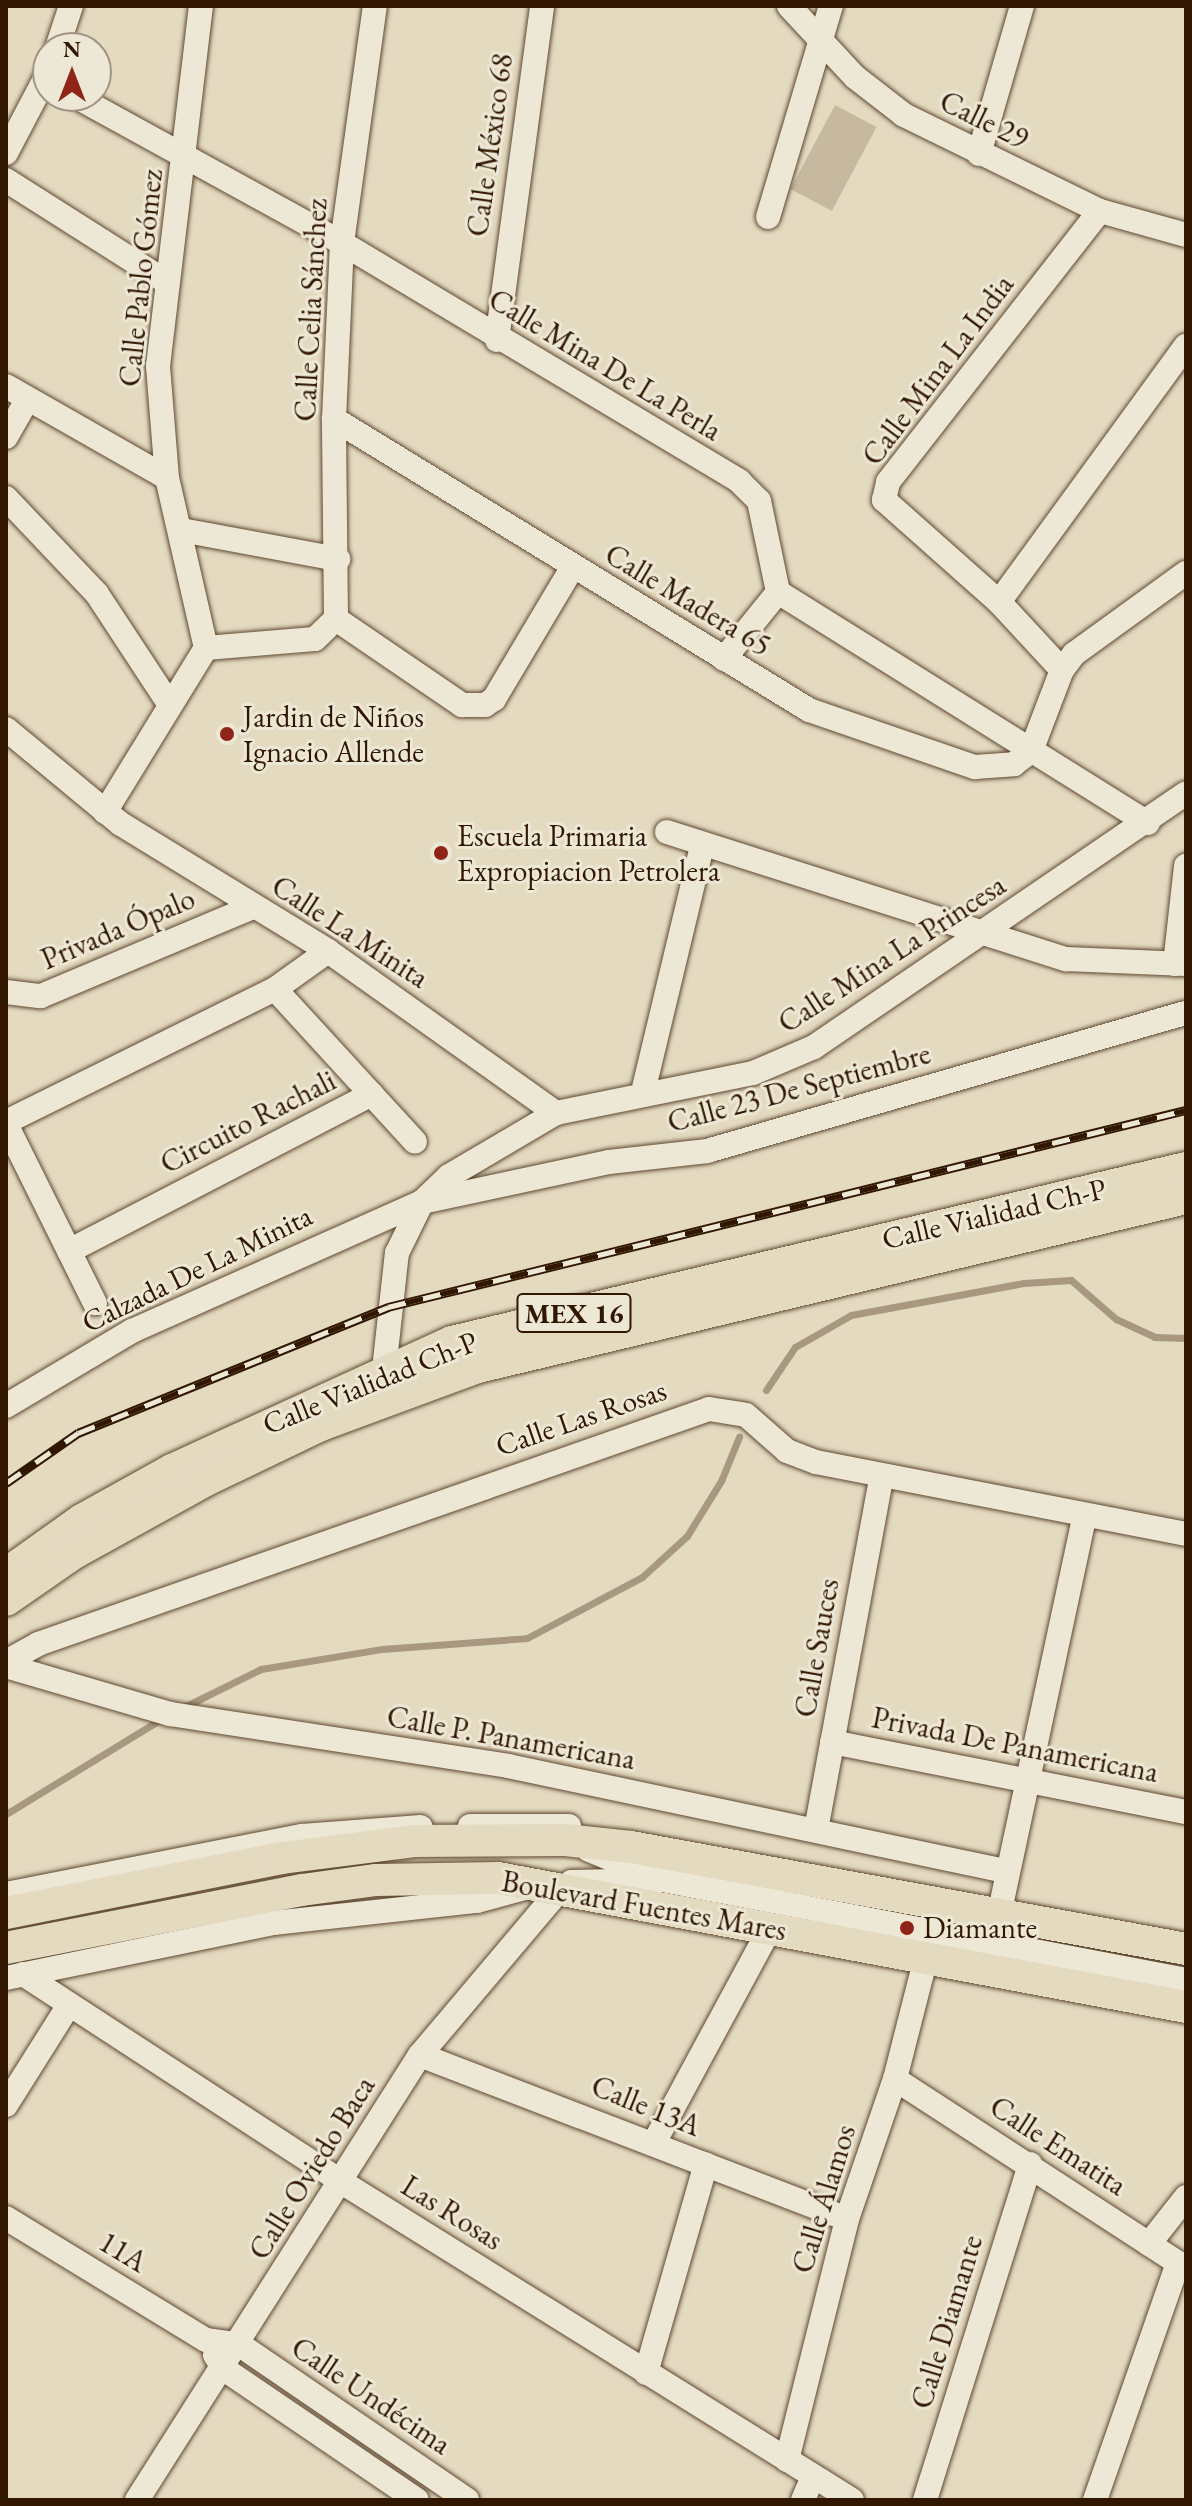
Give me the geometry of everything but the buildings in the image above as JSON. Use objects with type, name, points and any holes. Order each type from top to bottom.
[{"type":"main road","name":"Calle Vialidad Ch-P","points":[[6,1600],[74,1553],[382,1389],[452,1342],[1186,1168]]},
{"type":"main road","name":"Calle Vialidad Ch-P","points":[[6,1574],[82,1520],[172,1470],[382,1389],[1186,1198]]},
{"type":"main road","name":"Boulevard Fuentes Mares","points":[[6,1913],[282,1858],[414,1841],[565,1840],[631,1847],[1186,1949]]},
{"type":"main road","name":"Boulevard Fuentes Mares","points":[[12,1967],[302,1890],[453,1877],[552,1885],[1186,2007]]},
{"type":"street","name":"Calle Pablo Gómez","points":[[201,6],[186,161],[167,282],[158,366],[167,478],[206,648]]},
{"type":"street","name":"Calle Celia Sánchez","points":[[336,619],[338,559],[334,419],[342,243],[375,6]]},
{"type":"street","name":"Calle México 68","points":[[497,340],[542,6]]},
{"type":"street","name":"Calle 29","points":[[789,6],[818,39],[904,115],[1100,211],[1186,235]]},
{"type":"street","points":[[768,217],[818,39],[831,6]]},
{"type":"street","points":[[979,154],[1022,6]]},
{"type":"street","points":[[61,32],[67,8]]},
{"type":"street","points":[[6,153],[32,105]]},
{"type":"street","name":"Calle Mina De La Perla","points":[[102,112],[186,161],[342,243],[497,340],[751,490],[759,501],[778,592]]},
{"type":"street","points":[[6,180],[167,282]]},
{"type":"street","name":"Calle Mina La India","points":[[1062,670],[999,602],[887,508],[885,491],[1100,211]]},
{"type":"street","points":[[999,602],[1186,346]]},
{"type":"street","points":[[6,386],[26,402],[167,478]]},
{"type":"street","points":[[6,437],[26,402]]},
{"type":"street","name":"Calle Madera 65","points":[[334,419],[572,568],[809,710],[975,767],[1014,764],[1031,751]]},
{"type":"street","points":[[6,498],[97,594],[170,705]]},
{"type":"street","points":[[181,530],[338,559]]},
{"type":"street","points":[[105,812],[206,648],[315,639],[336,619],[462,705],[485,705],[494,699],[572,568]]},
{"type":"street","points":[[1031,751],[1062,670],[1086,641],[1186,573]]},
{"type":"street","points":[[724,659],[778,592],[1148,823]]},
{"type":"street","name":"Calle La Minita","points":[[6,729],[105,812],[328,951],[556,1113]]},
{"type":"street","name":"Calle Mina La Princesa","points":[[556,1113],[643,1092],[753,1073],[789,1060],[980,936],[1148,823],[1186,793]]},
{"type":"street","points":[[667,832],[980,936],[1066,959],[1181,964],[1186,866]]},
{"type":"street","points":[[643,1092],[702,846]]},
{"type":"street","name":"Privada Ópalo","points":[[6,992],[41,996],[253,907]]},
{"type":"street","points":[[95,1303],[6,1123],[275,989],[328,951]]},
{"type":"street","name":"Circuito Rachali","points":[[69,1251],[372,1094],[275,989]]},
{"type":"street","name":"Calle 23 De Septiembre","points":[[422,1202],[609,1162],[707,1151],[1186,1013]]},
{"type":"street","points":[[372,1094],[415,1142]]},
{"type":"street","name":"Calzada De La Minita","points":[[6,1406],[132,1331],[422,1202],[449,1176],[556,1113]]},
{"type":"street","name":"Calzada De La Minita","points":[[382,1389],[393,1266],[422,1202]]},
{"type":"street","name":"Calle Las Rosas","points":[[6,1664],[38,1644],[698,1411],[737,1412],[787,1451],[881,1478],[1186,1534]]},
{"type":"street","name":"Calle Sauces","points":[[816,1830],[881,1478]]},
{"type":"street","points":[[999,1915],[1005,1871],[1084,1517]]},
{"type":"street","name":"Calle P. Panamericana","points":[[6,1664],[170,1714],[508,1766],[1005,1871]]},
{"type":"street","name":"Privada De Panamericana","points":[[832,1742],[1186,1812]]},
{"type":"street","points":[[6,1894],[181,1856],[354,1829],[559,1825],[603,1833],[631,1847]]},
{"type":"street","points":[[565,1840],[662,1880],[1186,1980]]},
{"type":"street","points":[[12,1967],[273,1923],[477,1901],[552,1885],[662,1880]]},
{"type":"street","name":"Calle Oviedo Baca","points":[[137,2500],[240,2345],[420,2055],[552,1885]]},
{"type":"street","points":[[655,2141],[770,1928]]},
{"type":"street","name":"Calle Álamos","points":[[787,2460],[847,2219],[895,2079],[926,1957]]},
{"type":"street","name":"Las Rosas","points":[[12,1967],[340,2181],[852,2500]]},
{"type":"street","points":[[6,2105],[69,2005]]},
{"type":"street","name":"Calle 13A","points":[[420,2055],[655,2141],[847,2219]]},
{"type":"street","name":"Calle Ematita","points":[[895,2079],[1030,2164],[1182,2266]]},
{"type":"street","points":[[646,2373],[706,2164]]},
{"type":"street","name":"Calle Diamante","points":[[925,2500],[1030,2164]]},
{"type":"street","points":[[1149,2244],[1186,2197]]},
{"type":"street","name":"11A","points":[[6,2218],[206,2340],[240,2345]]},
{"type":"street","points":[[1095,2500],[1182,2266]]},
{"type":"street","name":"11A","points":[[206,2340],[224,2369],[417,2500]]},
{"type":"street","name":"Calle Undécima","points":[[240,2345],[467,2500]]},
{"type":"street","points":[[803,2500],[813,2476]]},
{"type":"shaded area","points":[[835,105],[876,127],[832,211],[790,189]]},
{"type":"waterway","points":[[766,1390],[795,1347],[851,1315],[1024,1283],[1071,1280],[1116,1319],[1155,1337],[1186,1338]]},
{"type":"waterway","points":[[182,1708],[261,1669],[382,1649],[527,1638],[642,1577],[687,1536],[721,1481],[739,1437]]},
{"type":"waterway","points":[[6,1814],[161,1719]]},
{"type":"railway","points":[[6,1483],[78,1433],[388,1307],[1186,1110]]},
{"type":"place","name":"Jardin de Niños Ignacio Allende","points":[[227,734]]},
{"type":"place","name":"Escuela Primaria Expropiacion Petrolera","points":[[441,853]]},
{"type":"place","name":"Diamante","points":[[907,1928]]}]
